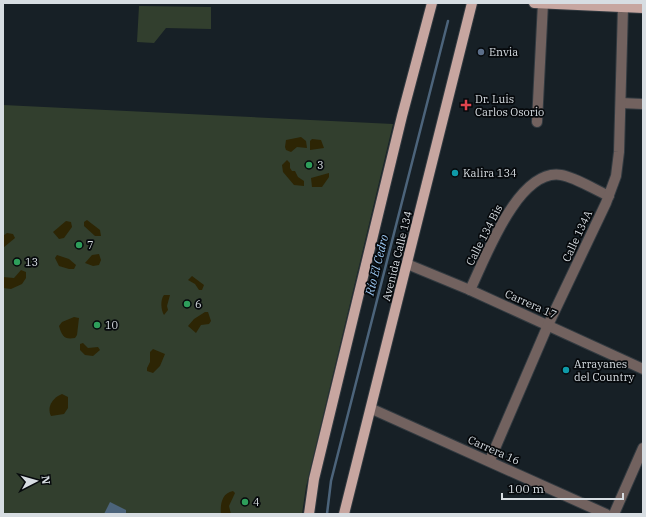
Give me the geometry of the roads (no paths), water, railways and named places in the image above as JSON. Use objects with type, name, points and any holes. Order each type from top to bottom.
[{"type":"main road","points":[[309,514],[314,479],[402,116],[432,3]]},
{"type":"main road","name":"Avenida Calle 134","points":[[344,514],[372,409],[472,3]]},
{"type":"main road","points":[[534,3],[643,8]]},
{"type":"street","points":[[537,122],[543,3]]},
{"type":"street","name":"Calle 134A","points":[[490,460],[548,325],[609,196],[616,176],[619,152],[621,103],[622,7]]},
{"type":"street","points":[[621,103],[643,104]]},
{"type":"street","name":"Calle 134 Bis","points":[[470,290],[511,207],[537,180],[562,175],[609,196]]},
{"type":"street","name":"Carrera 17","points":[[407,264],[470,290],[643,369]]},
{"type":"street","name":"Carrera 16","points":[[372,409],[490,460],[606,514]]},
{"type":"street","points":[[614,514],[643,449]]},
{"type":"water","points":[[110,502],[126,510],[126,514],[104,514]]},
{"type":"waterway","name":"Río El Cedro","points":[[327,514],[331,481],[448,21]]},
{"type":"place","name":"Envia","points":[[481,52]]},
{"type":"place","name":"Dr. Luis Carlos Osorio","points":[[466,105]]},
{"type":"place","name":"3","points":[[309,165]]},
{"type":"place","name":"Kalira 134","points":[[455,173]]},
{"type":"place","name":"7","points":[[79,245]]},
{"type":"place","name":"13","points":[[17,262]]},
{"type":"place","name":"6","points":[[187,304]]},
{"type":"place","name":"10","points":[[97,325]]},
{"type":"place","name":"Arrayanes del Country","points":[[566,370]]},
{"type":"place","name":"4","points":[[245,502]]}]
